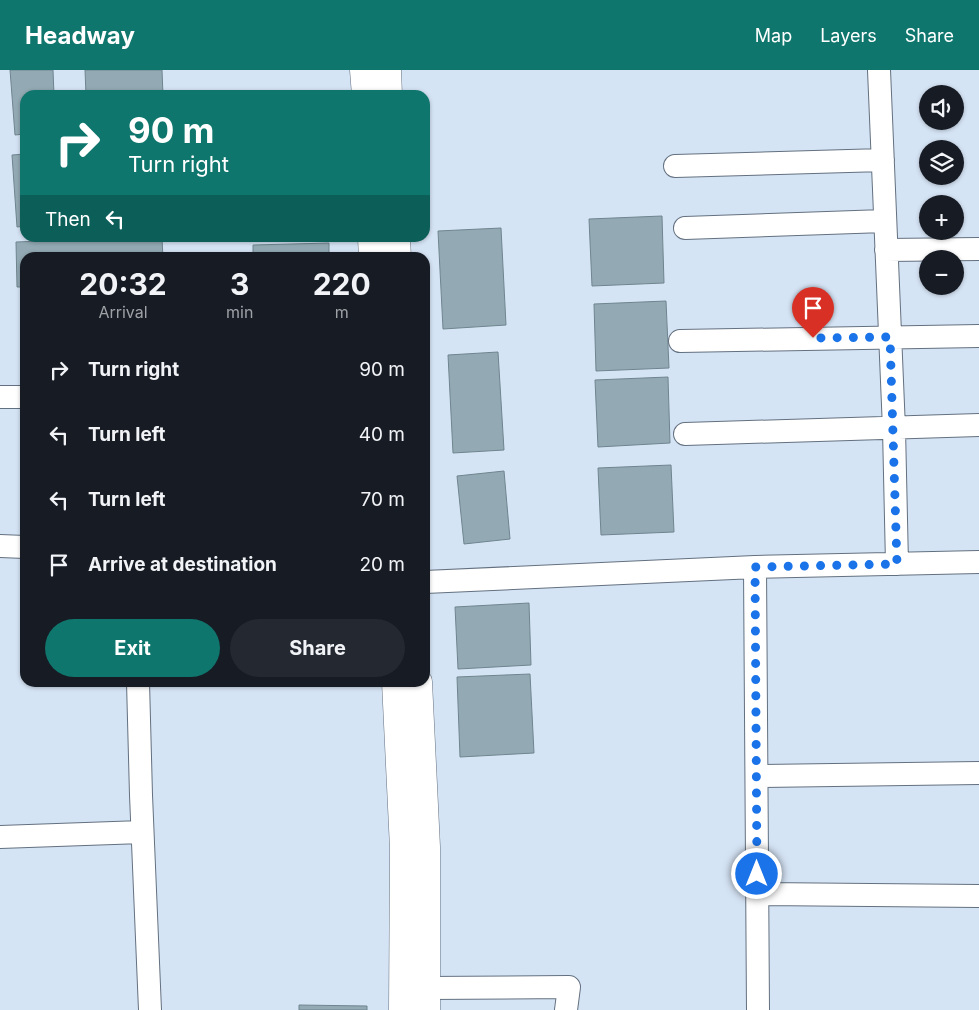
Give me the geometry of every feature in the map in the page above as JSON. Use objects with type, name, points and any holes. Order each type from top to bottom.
[{"type":"street","points":[[364,70],[366,90]]},
{"type":"street","points":[[387,70],[388,90]]},
{"type":"street","points":[[879,70],[894,429],[897,564]]},
{"type":"street","points":[[675,166],[883,160]]},
{"type":"street","points":[[684,228],[884,221]]},
{"type":"street","points":[[886,250],[979,248]]},
{"type":"street","points":[[680,341],[979,336]]},
{"type":"street","points":[[0,397],[20,397]]},
{"type":"street","points":[[685,434],[979,425]]},
{"type":"street","points":[[0,546],[20,547]]},
{"type":"street","points":[[430,582],[755,567],[979,562]]},
{"type":"street","points":[[755,567],[758,1010]]},
{"type":"street","points":[[138,687],[150,1010]]},
{"type":"street","points":[[396,687],[404,848],[403,1010]]},
{"type":"street","points":[[418,687],[426,847],[426,999],[569,987],[566,1010]]},
{"type":"street","points":[[757,776],[979,773]]},
{"type":"street","points":[[0,837],[142,832]]},
{"type":"street","points":[[757,894],[979,896]]},
{"type":"building","points":[[10,70],[53,70],[54,90],[20,90],[20,134],[15,135]]},
{"type":"building","points":[[85,70],[162,70],[163,90],[86,90]]},
{"type":"building","points":[[20,154],[20,227],[17,227],[12,155]]},
{"type":"building","points":[[662,216],[664,283],[592,286],[589,219]]},
{"type":"building","points":[[501,228],[506,325],[443,329],[438,231]]},
{"type":"building","points":[[16,242],[162,242],[163,252],[20,252],[20,287],[17,287]]},
{"type":"building","points":[[329,243],[329,252],[253,252],[253,245]]},
{"type":"building","points":[[666,301],[669,368],[596,371],[594,304]]},
{"type":"building","points":[[498,352],[504,450],[453,453],[448,355]]},
{"type":"building","points":[[668,377],[670,443],[598,447],[595,380]]},
{"type":"building","points":[[671,465],[674,532],[601,535],[598,468]]},
{"type":"building","points":[[504,471],[510,539],[464,544],[457,476]]},
{"type":"building","points":[[529,603],[531,665],[458,669],[455,607]]},
{"type":"building","points":[[530,674],[534,753],[460,757],[457,677]]},
{"type":"building","points":[[299,1005],[367,1006],[367,1010],[299,1010]]},
{"type":"route","points":[[757,874],[755,567],[897,564],[890,337],[813,338]]}]
